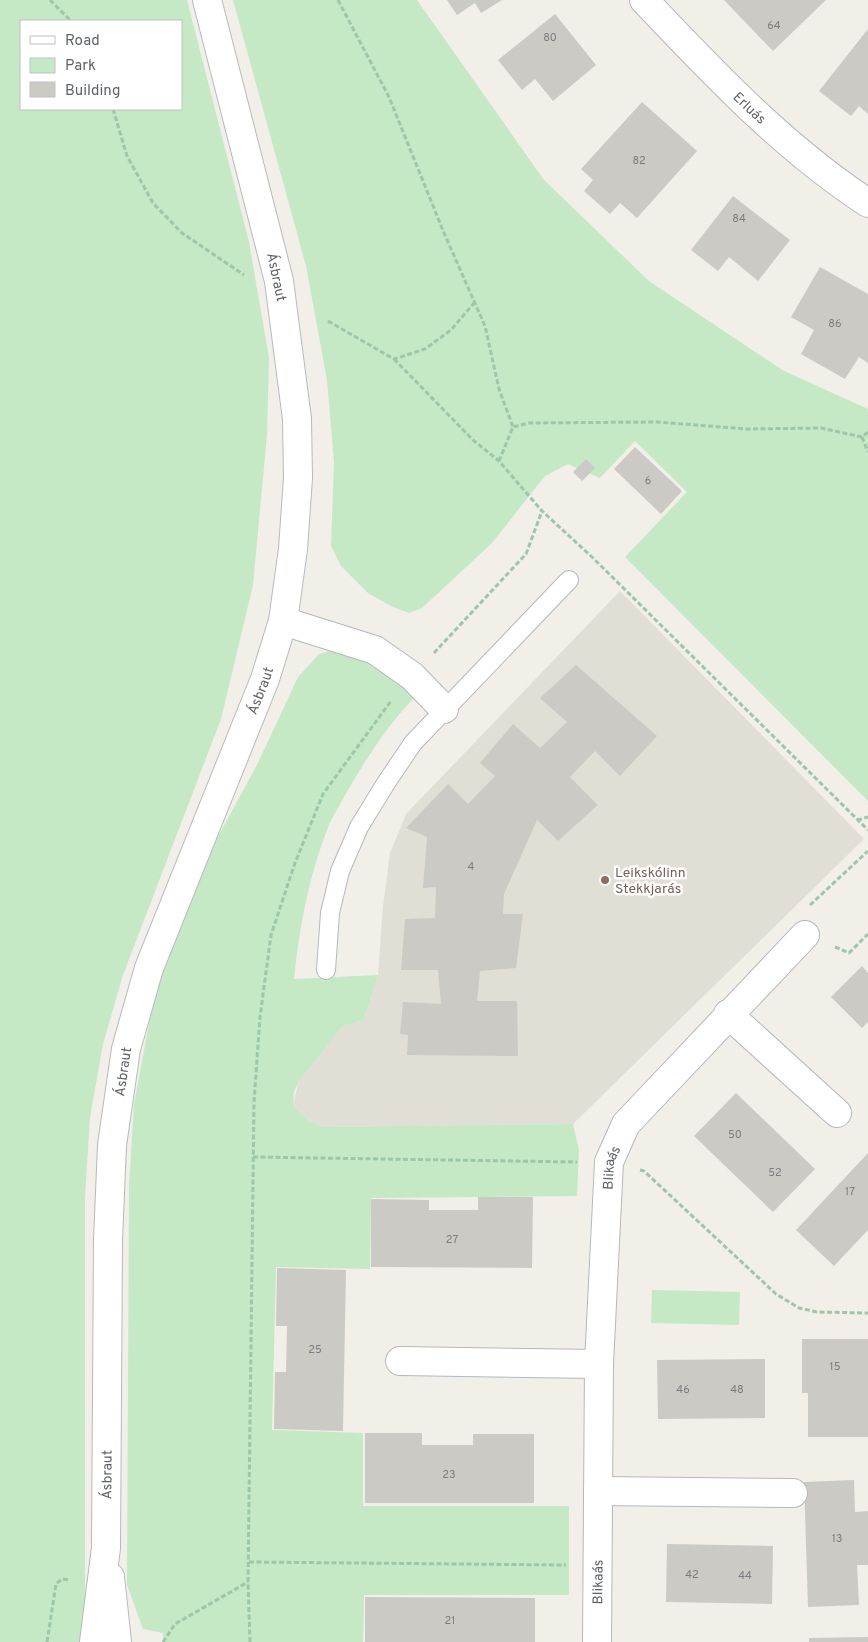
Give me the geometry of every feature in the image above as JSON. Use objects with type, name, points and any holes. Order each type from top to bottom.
[{"type":"street","name":"Ásbraut","points":[[94,1642],[106,1548],[108,1230],[112,1145],[126,1049],[148,968],[265,679],[283,621],[293,549],[298,478],[297,419],[279,281],[207,0]]},
{"type":"street","name":"Erluás","points":[[644,0],[721,81],[835,182],[868,203]]},
{"type":"street","points":[[283,621],[375,650],[412,676],[444,709]]},
{"type":"street","name":"Blikaás","points":[[597,1642],[600,1364],[609,1162],[626,1124],[728,1014],[805,935]]},
{"type":"street","points":[[728,1014],[837,1113]]},
{"type":"street","points":[[400,1361],[600,1364]]},
{"type":"street","points":[[598,1491],[793,1493]]},
{"type":"street","name":"Ásbraut","points":[[106,1548],[117,1642]]},
{"type":"lane","points":[[326,970],[330,912],[340,871],[359,827],[413,743],[569,580]]},
{"type":"path","points":[[50,0],[70,20]]},
{"type":"path","points":[[338,0],[389,97],[485,326],[499,389],[513,427],[498,460]]},
{"type":"path","points":[[113,110],[127,156],[154,202],[182,234],[249,278]]},
{"type":"path","points":[[394,358],[425,349],[451,330],[474,303]]},
{"type":"path","points":[[328,321],[394,358],[473,440],[498,460],[542,511],[599,564],[868,830]]},
{"type":"path","points":[[513,427],[529,423],[563,421],[657,422],[747,429],[821,428],[862,437]]},
{"type":"path","points":[[862,437],[868,432]]},
{"type":"path","points":[[862,437],[868,452]]},
{"type":"path","points":[[250,1642],[248,1582],[254,1102],[260,1017],[270,935],[295,863],[323,794],[412,676],[526,554],[542,511]]},
{"type":"path","points":[[857,820],[868,817]]},
{"type":"path","points":[[868,851],[805,910],[805,935],[849,953],[868,934]]},
{"type":"path","points":[[249,1562],[597,1565]]},
{"type":"path","points":[[47,1642],[56,1584],[62,1579],[70,1580],[75,1587]]},
{"type":"path","points":[[163,1642],[175,1624],[248,1582]]},
{"type":"shaded area","name":"Leikskólinn Stekkjarás","points":[[620,591],[864,839],[573,1124],[323,1127],[308,1120],[293,1105],[299,1081],[343,1026],[364,1020],[378,975],[383,906],[390,853],[406,814]]},
{"type":"green space","points":[[0,0],[187,0],[249,242],[269,358],[267,435],[253,585],[221,719],[123,975],[103,1044],[90,1117],[85,1197],[85,1602],[83,1642],[0,1642]]},
{"type":"green space","points":[[233,0],[417,0],[544,180],[649,281],[784,371],[868,409],[868,801],[625,557],[687,492],[635,441],[600,478],[568,464],[545,476],[492,543],[422,608],[409,613],[393,607],[368,593],[341,566],[331,546],[334,462],[327,380],[306,266]]},
{"type":"green space","points":[[342,648],[390,672],[414,698],[385,733],[352,784],[330,823],[315,864],[302,921],[294,979],[378,975],[364,1020],[343,1026],[299,1081],[294,1092],[293,1105],[308,1120],[323,1127],[573,1124],[579,1150],[577,1196],[371,1198],[370,1269],[276,1267],[272,1430],[363,1433],[363,1506],[569,1506],[569,1595],[364,1595],[363,1642],[164,1642],[163,1633],[143,1629],[127,1585],[129,1185],[134,1104],[150,1018],[168,949],[202,866],[257,765],[298,677],[319,654]]},
{"type":"green space","points":[[652,1290],[740,1292],[739,1325],[651,1323]]},
{"type":"building","points":[[447,0],[502,0],[481,13],[475,3],[457,15]]},
{"type":"building","points":[[724,0],[826,0],[773,51]]},
{"type":"building","points":[[555,14],[596,65],[553,101],[535,79],[522,90],[498,60]]},
{"type":"building","points":[[868,29],[868,114],[859,106],[851,116],[819,91]]},
{"type":"building","points":[[642,102],[697,151],[637,218],[620,203],[610,214],[584,191],[593,180],[581,169]]},
{"type":"building","points":[[733,196],[790,240],[758,281],[729,257],[718,271],[691,250]]},
{"type":"building","points":[[820,267],[868,294],[868,363],[859,357],[845,379],[801,354],[814,330],[791,317]]},
{"type":"building","points":[[635,447],[682,491],[661,514],[614,469]]},
{"type":"building","points":[[586,459],[595,468],[582,481],[573,472]]},
{"type":"building","points":[[576,665],[657,736],[620,776],[595,751],[570,777],[598,805],[558,841],[537,820],[504,894],[503,914],[523,914],[516,968],[480,971],[477,1001],[517,1001],[518,1056],[407,1055],[408,1035],[400,1034],[403,1002],[441,1004],[438,970],[401,970],[405,919],[435,918],[436,887],[423,888],[427,837],[406,828],[448,784],[468,804],[495,776],[480,763],[513,724],[540,748],[567,722],[540,698]]},
{"type":"building","points":[[862,966],[868,973],[868,1022],[862,1028],[831,997]]},
{"type":"building","points":[[736,1093],[815,1169],[773,1212],[694,1136]]},
{"type":"building","points":[[868,1153],[868,1230],[834,1266],[796,1230]]},
{"type":"building","points":[[478,1197],[533,1197],[532,1268],[371,1267],[371,1199],[429,1200],[429,1210],[478,1210]]},
{"type":"building","points":[[277,1268],[346,1270],[343,1431],[274,1429],[275,1372],[286,1372],[287,1326],[276,1326]]},
{"type":"building","points":[[802,1339],[868,1339],[868,1437],[808,1437],[808,1393],[802,1393]]},
{"type":"building","points":[[765,1359],[765,1418],[658,1419],[657,1360]]},
{"type":"building","points":[[365,1433],[422,1433],[422,1445],[473,1445],[473,1434],[534,1434],[534,1503],[365,1503]]},
{"type":"building","points":[[854,1480],[855,1512],[868,1511],[868,1565],[857,1565],[859,1605],[808,1607],[804,1482]]},
{"type":"building","points":[[667,1544],[773,1546],[772,1604],[666,1602]]},
{"type":"building","points":[[365,1597],[535,1598],[535,1642],[365,1642]]},
{"type":"building","points":[[868,1637],[868,1642],[809,1642],[809,1638]]},
{"type":"place","name":"Leikskólinn Stekkjarás","points":[[605,880]]}]
